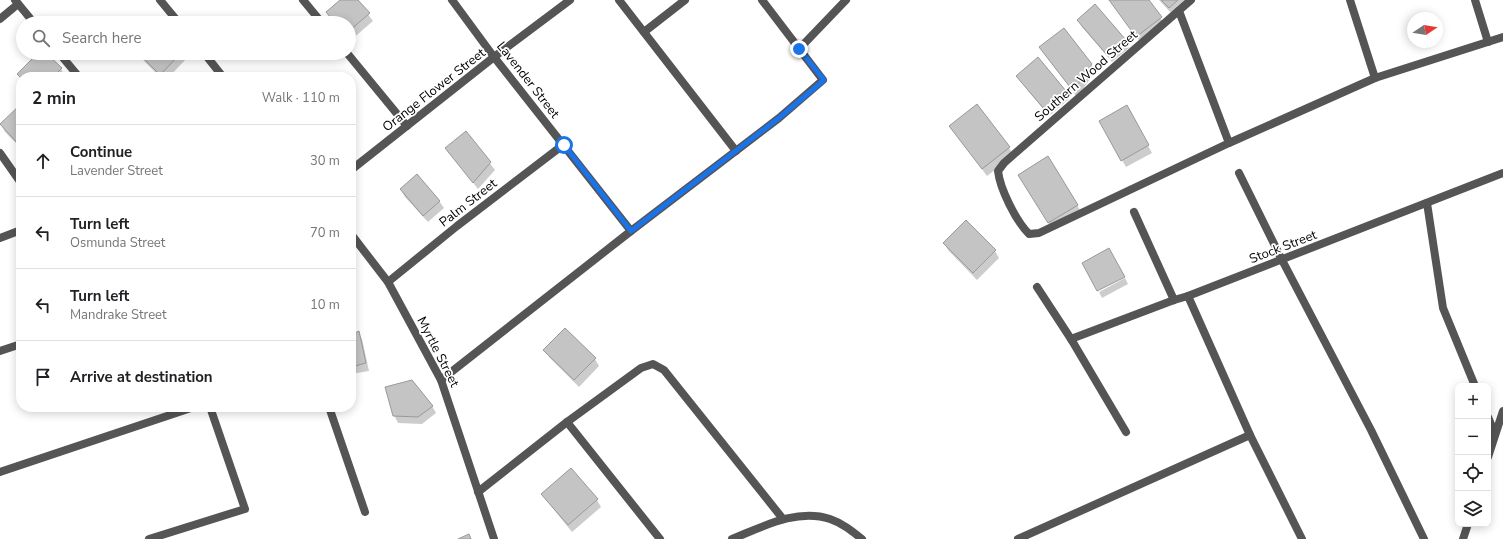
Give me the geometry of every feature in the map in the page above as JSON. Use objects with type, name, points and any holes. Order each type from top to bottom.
[{"type":"street","points":[[160,0],[173,16]]},
{"type":"street","points":[[303,0],[316,16]]},
{"type":"street","name":"Lavender Street","points":[[452,0],[494,57],[631,231]]},
{"type":"street","name":"Orange Flower Street","points":[[356,166],[494,57],[570,0]]},
{"type":"street","points":[[619,0],[736,151]]},
{"type":"street","points":[[644,32],[685,0]]},
{"type":"street","points":[[441,380],[631,231],[779,118],[824,80],[762,0]]},
{"type":"street","points":[[799,49],[846,0]]},
{"type":"street","name":"Southern Wood Street","points":[[1191,0],[1004,163],[998,171],[1000,183],[1022,227],[1029,234],[1039,233],[1229,143]]},
{"type":"street","points":[[1350,0],[1375,78]]},
{"type":"street","points":[[1475,0],[1488,42]]},
{"type":"street","points":[[0,19],[17,2],[28,16]]},
{"type":"street","points":[[1179,11],[1229,143],[1375,78],[1503,37]]},
{"type":"street","points":[[65,60],[75,72]]},
{"type":"street","points":[[210,60],[219,72]]},
{"type":"street","points":[[353,60],[407,126]]},
{"type":"street","name":"Palm Street","points":[[388,282],[457,226],[564,145]]},
{"type":"street","points":[[0,153],[16,176]]},
{"type":"street","points":[[1239,173],[1282,260],[1371,430],[1424,539]]},
{"type":"street","name":"Stock Street","points":[[1071,339],[1282,260],[1503,173]]},
{"type":"street","points":[[1427,202],[1443,308],[1474,383]]},
{"type":"street","points":[[1134,212],[1174,300]]},
{"type":"street","points":[[0,238],[16,232]]},
{"type":"street","name":"Myrtle Street","points":[[356,240],[388,282],[441,380],[494,539]]},
{"type":"street","points":[[1037,288],[1071,339],[1126,432]]},
{"type":"street","points":[[1188,296],[1250,435],[1302,539]]},
{"type":"street","points":[[0,351],[16,346]]},
{"type":"street","points":[[478,492],[567,422],[641,368],[653,364],[664,370],[783,519]]},
{"type":"street","points":[[1489,455],[1503,411]]},
{"type":"street","points":[[0,472],[179,412]]},
{"type":"street","points":[[149,539],[245,509],[212,412]]},
{"type":"street","points":[[331,412],[365,512]]},
{"type":"street","points":[[1489,419],[1495,434]]},
{"type":"street","points":[[567,422],[660,539]]},
{"type":"street","points":[[1018,539],[1250,435]]},
{"type":"street","points":[[732,539],[783,519],[818,515],[831,519],[844,526],[862,539]]},
{"type":"street","points":[[1463,539],[1467,527]]},
{"type":"building","points":[[340,0],[358,0],[370,13],[356,25],[356,16],[329,16],[326,12]]},
{"type":"building","points":[[1109,0],[1149,0],[1162,17],[1136,37]]},
{"type":"building","points":[[1161,0],[1178,0],[1169,8]]},
{"type":"building","points":[[1095,4],[1126,40],[1107,55],[1077,20]]},
{"type":"building","points":[[1064,28],[1092,64],[1073,91],[1039,47]]},
{"type":"building","points":[[1038,57],[1066,91],[1044,109],[1016,76]]},
{"type":"building","points":[[31,60],[53,60],[62,68],[58,72],[19,72]]},
{"type":"building","points":[[145,60],[174,60],[163,72],[157,72]]},
{"type":"building","points":[[977,104],[1010,147],[982,169],[949,126]]},
{"type":"building","points":[[1127,105],[1149,145],[1121,161],[1099,121]]},
{"type":"building","points":[[16,109],[16,142],[0,124]]},
{"type":"building","points":[[466,131],[491,162],[473,183],[445,148]]},
{"type":"building","points":[[1048,156],[1078,205],[1048,223],[1018,175]]},
{"type":"building","points":[[417,174],[440,201],[423,216],[400,189]]},
{"type":"building","points":[[966,220],[996,250],[973,273],[943,243]]},
{"type":"building","points":[[1109,248],[1125,277],[1097,291],[1082,263]]},
{"type":"building","points":[[565,328],[596,358],[574,380],[543,350]]},
{"type":"building","points":[[359,331],[366,363],[356,366],[356,332]]},
{"type":"building","points":[[412,380],[433,406],[418,417],[393,416],[385,387]]},
{"type":"building","points":[[571,468],[598,499],[568,525],[541,494]]},
{"type":"building","points":[[469,534],[471,539],[458,539]]},
{"type":"route","points":[[564,145],[631,231],[779,118],[824,80],[799,49]]}]
